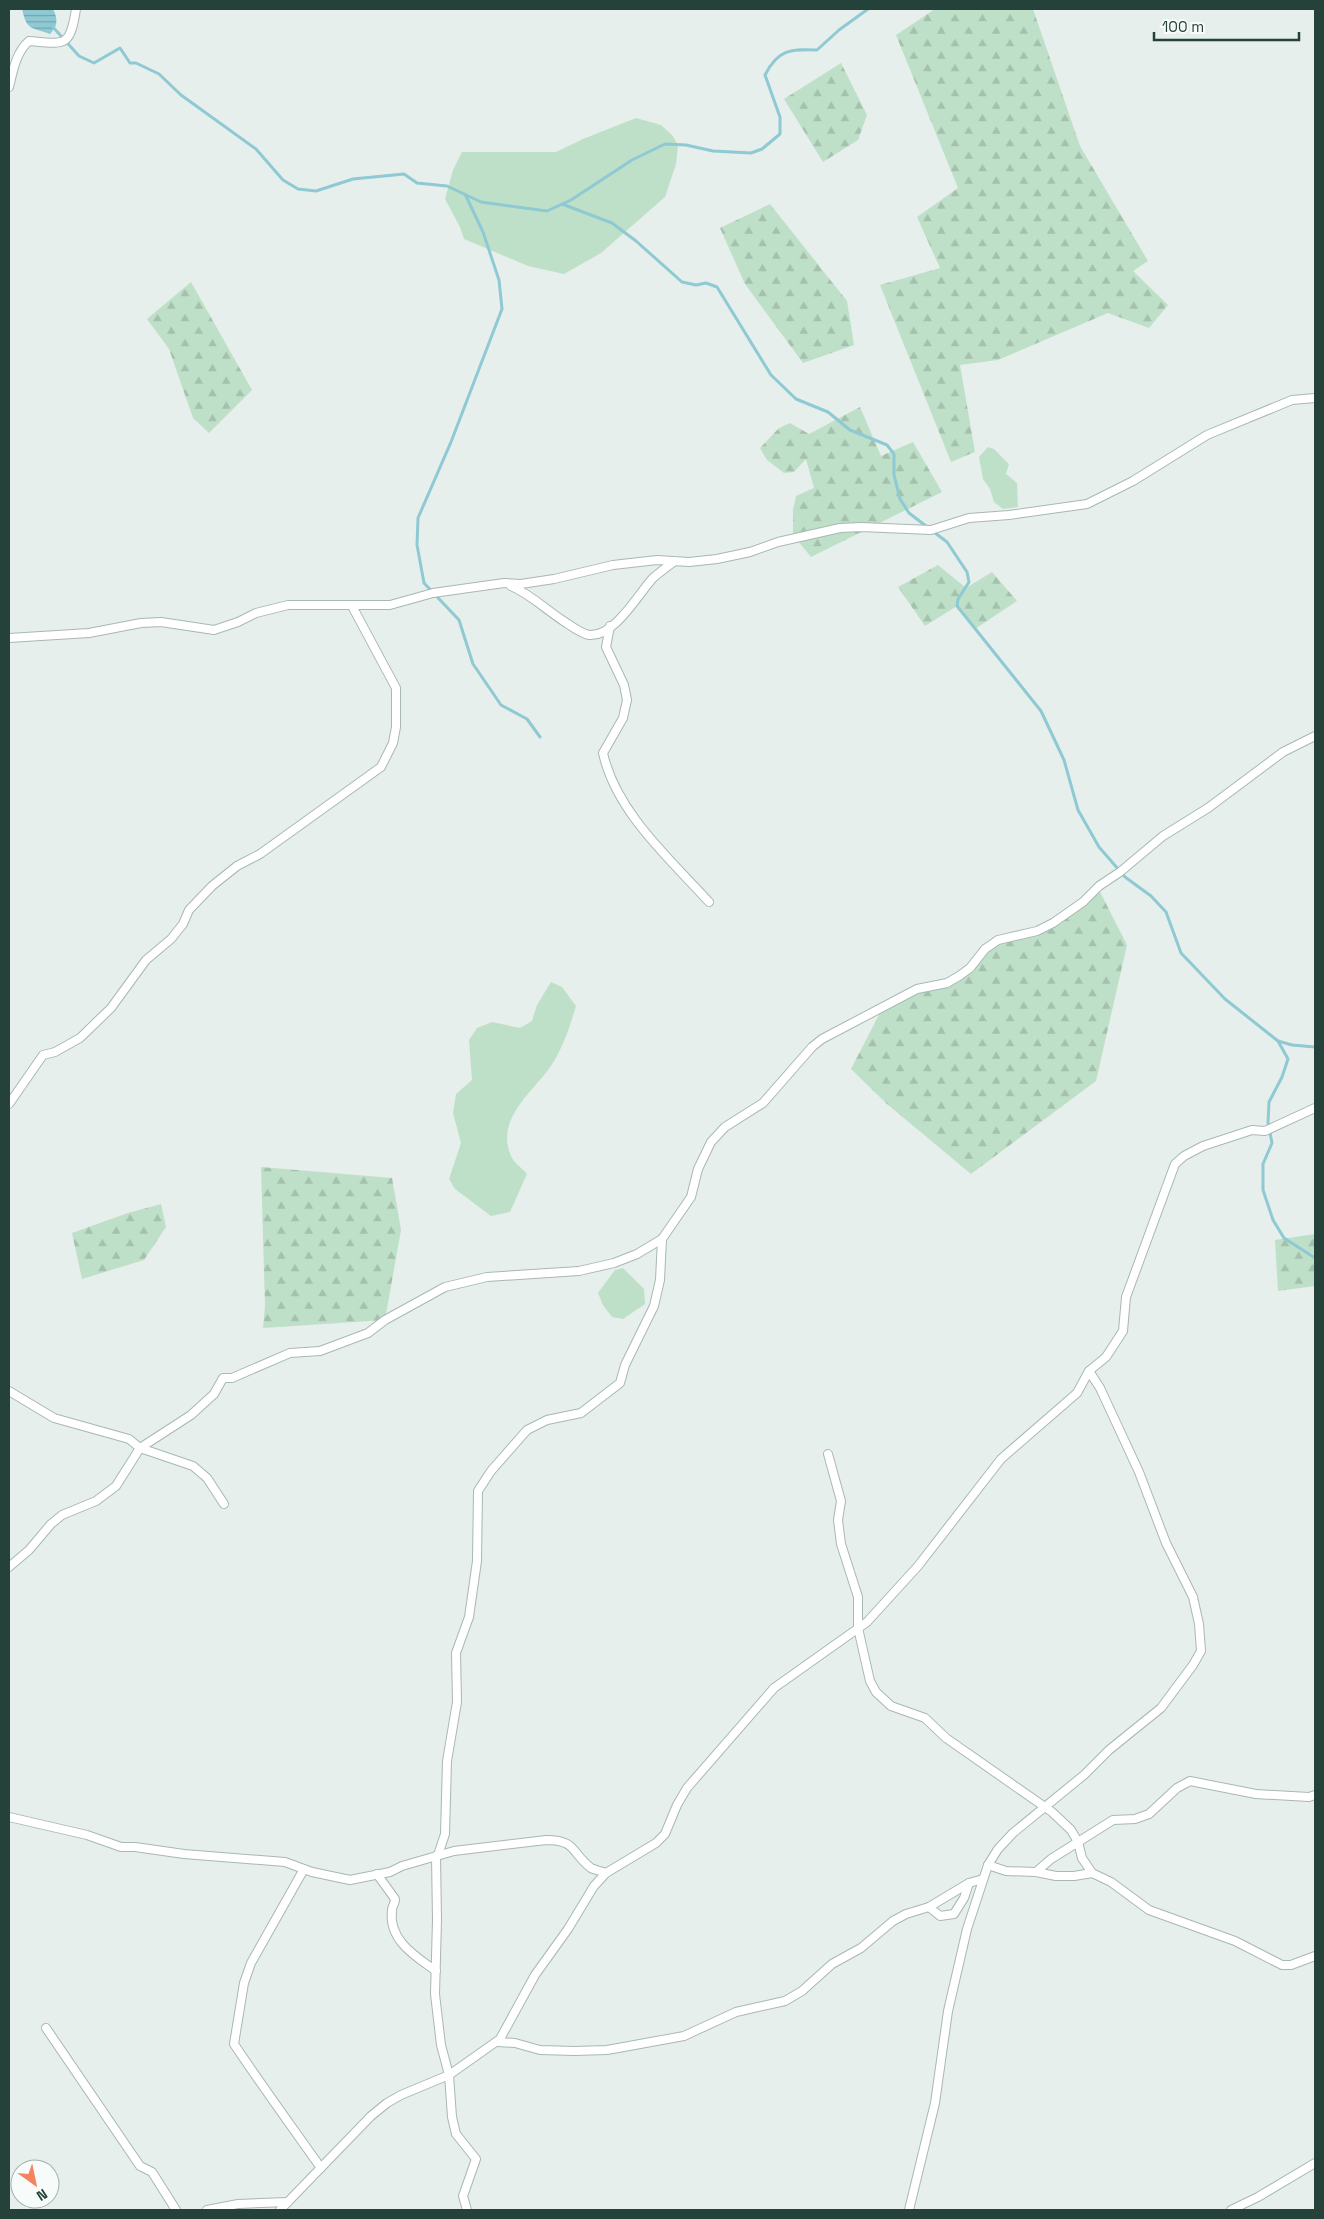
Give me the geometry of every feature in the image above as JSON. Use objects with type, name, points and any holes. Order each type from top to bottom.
[{"type":"street","points":[[9,61],[29,41],[54,44],[65,41],[73,30],[76,9]]},
{"type":"street","points":[[9,87],[18,54]]},
{"type":"street","points":[[9,638],[90,634],[141,623],[161,622],[214,630],[238,622],[256,612],[288,605],[390,605],[433,593],[504,583],[521,584],[554,579],[613,565],[657,560],[700,562],[750,552],[778,542],[840,528],[861,526],[931,530],[969,518],[1009,515],[1087,504],[1105,497],[1133,481],[1207,435],[1292,400],[1315,398]]},
{"type":"street","points":[[504,583],[528,593],[565,622],[585,634],[594,635],[610,626],[629,610],[654,578],[675,561]]},
{"type":"street","points":[[9,1104],[43,1055],[55,1052],[80,1038],[111,1008],[146,960],[171,939],[183,924],[189,910],[212,886],[237,866],[268,849],[381,767],[393,743],[396,727],[396,688],[352,606]]},
{"type":"street","points":[[610,626],[606,648],[624,685],[627,700],[623,718],[602,753],[606,769],[624,804],[645,831],[709,902]]},
{"type":"street","points":[[9,1567],[30,1550],[51,1524],[62,1515],[96,1501],[116,1486],[140,1448],[191,1415],[214,1394],[223,1378],[232,1378],[290,1353],[320,1350],[336,1346],[368,1333],[385,1320],[445,1287],[487,1277],[579,1271],[614,1263],[638,1254],[662,1239],[691,1197],[698,1169],[711,1142],[725,1127],[763,1103],[812,1047],[822,1039],[917,990],[947,983],[970,968],[986,949],[998,940],[1036,931],[1053,923],[1083,902],[1100,886],[1163,836],[1208,808],[1283,752],[1315,736]]},
{"type":"street","points":[[280,2210],[371,2116],[387,2103],[449,2075],[497,2042],[503,2035],[535,1974],[563,1936],[594,1886],[606,1873],[656,1843],[664,1834],[687,1788],[774,1688],[867,1622],[918,1566],[1001,1459],[1077,1393],[1088,1371],[1106,1357],[1123,1331],[1126,1297],[1175,1164],[1184,1156],[1203,1146],[1252,1130],[1263,1131],[1315,1108]]},
{"type":"street","points":[[1306,1113],[1315,1115]]},
{"type":"street","points":[[467,2210],[463,2196],[476,2160],[456,2134],[452,2116],[449,2075],[441,2045],[435,1994],[437,1856],[445,1834],[447,1761],[457,1702],[456,1653],[469,1617],[477,1561],[478,1491],[491,1472],[527,1430],[547,1420],[581,1413],[620,1382],[625,1365],[654,1306],[660,1280],[662,1239]]},
{"type":"street","points":[[908,2210],[935,2103],[948,2011],[967,1929],[988,1865],[998,1849],[1043,1807],[1084,1775],[1109,1750],[1161,1708],[1193,1666],[1201,1651],[1199,1624],[1193,1597],[1166,1543],[1139,1472],[1100,1388],[1088,1371]]},
{"type":"street","points":[[9,1391],[54,1418],[129,1439],[140,1448],[193,1466],[208,1478],[224,1504]]},
{"type":"street","points":[[828,1454],[841,1501],[838,1520],[841,1544],[858,1597],[858,1628],[870,1681],[880,1696],[890,1706],[925,1718],[946,1738],[1052,1812],[1072,1830],[1078,1842],[1082,1858],[1092,1873],[1110,1882],[1149,1910],[1235,1942],[1282,1965],[1291,1965],[1315,1956]]},
{"type":"street","points":[[1036,1872],[1051,1859],[1113,1820],[1135,1818],[1149,1814],[1177,1788],[1190,1781],[1256,1794],[1309,1797],[1315,1795]]},
{"type":"street","points":[[9,1817],[87,1835],[121,1847],[135,1846],[184,1854],[277,1862],[350,1880],[390,1872],[402,1866],[437,1856],[508,1844],[557,1840],[569,1844],[591,1868],[606,1873]]},
{"type":"street","points":[[988,1865],[1006,1871],[1036,1872],[1062,1876],[1092,1873]]},
{"type":"street","points":[[304,1869],[251,1963],[244,1983],[234,2044],[264,2090],[283,2112],[321,2168]]},
{"type":"street","points":[[377,1874],[395,1899],[392,1908],[392,1918],[397,1938],[407,1949],[436,1971]]},
{"type":"street","points":[[497,2042],[515,2043],[540,2050],[583,2051],[607,2050],[684,2036],[736,2012],[785,2001],[802,1991],[832,1964],[860,1948],[893,1921],[906,1914],[929,1907],[969,1883],[983,1879]]},
{"type":"street","points":[[929,1907],[940,1916],[954,1914],[964,1898],[969,1883]]},
{"type":"street","points":[[46,2028],[140,2166],[152,2172],[176,2210]]},
{"type":"street","points":[[1231,2210],[1258,2197],[1315,2163]]},
{"type":"street","points":[[207,2210],[238,2204],[288,2202]]},
{"type":"green space","points":[[935,9],[1033,9],[1080,146],[1148,261],[1133,271],[1168,305],[1149,328],[1108,313],[998,360],[960,365],[975,452],[951,462],[880,285],[940,268],[917,217],[958,188],[896,35]]},
{"type":"green space","points":[[841,63],[867,115],[858,140],[823,162],[784,99]]},
{"type":"green space","points":[[636,118],[661,125],[673,136],[678,146],[676,164],[665,197],[601,253],[564,274],[528,266],[464,239],[460,227],[445,199],[453,170],[462,152],[556,152]]},
{"type":"green space","points":[[770,204],[847,301],[854,345],[803,363],[745,284],[720,228]]},
{"type":"green space","points":[[191,282],[252,390],[209,433],[193,418],[169,349],[147,319]]},
{"type":"green space","points":[[860,407],[881,456],[913,442],[942,492],[811,557],[793,535],[793,510],[796,496],[814,488],[806,459],[794,472],[784,473],[767,460],[760,448],[779,428],[790,423],[809,434]]},
{"type":"green space","points":[[988,447],[994,449],[1009,464],[1006,474],[1017,483],[1018,507],[1003,509],[994,502],[990,489],[983,479],[979,457]]},
{"type":"green space","points":[[938,565],[966,588],[992,572],[1017,601],[975,629],[957,606],[925,626],[898,587]]},
{"type":"green space","points":[[1097,886],[1127,945],[1096,1081],[971,1174],[887,1104],[851,1069],[882,1009],[917,990],[954,981],[992,944],[1037,933]]},
{"type":"green space","points":[[551,982],[562,987],[576,1006],[559,1052],[551,1066],[518,1107],[508,1130],[507,1143],[511,1156],[527,1174],[510,1212],[491,1216],[455,1189],[449,1179],[461,1143],[453,1113],[456,1094],[472,1080],[469,1040],[477,1028],[492,1022],[520,1028],[532,1021],[537,1005]]},
{"type":"green space","points":[[261,1167],[392,1178],[401,1230],[385,1320],[263,1328],[265,1306]]},
{"type":"green space","points":[[161,1204],[166,1227],[144,1260],[82,1279],[72,1233],[128,1213]]},
{"type":"green space","points":[[1315,1234],[1315,1286],[1278,1291],[1275,1240]]},
{"type":"green space","points":[[623,1268],[644,1289],[645,1304],[623,1319],[612,1317],[603,1305],[598,1293],[615,1270]]},
{"type":"water","points":[[22,9],[53,9],[56,16],[55,28],[50,34],[34,29],[28,25]]},
{"type":"waterway","points":[[52,26],[79,56],[94,63],[120,48],[130,63],[136,63],[159,74],[181,95],[256,149],[283,180],[298,189],[316,191],[353,179],[404,174],[417,183],[447,186],[481,202],[547,211],[571,200],[632,160],[665,144],[686,145],[713,151],[751,153],[762,149],[780,134],[780,117],[765,75],[770,66],[780,55],[786,52],[817,50],[839,30],[868,9]]},
{"type":"waterway","points":[[465,194],[483,232],[499,280],[502,309],[451,442],[418,518],[417,545],[424,583],[459,620],[473,664],[501,705],[527,719],[540,737]]},
{"type":"waterway","points":[[562,204],[612,223],[636,241],[682,282],[696,285],[706,283],[717,287],[771,375],[796,399],[828,412],[850,430],[887,445],[894,454],[894,475],[900,499],[909,513],[947,542],[967,572],[969,582],[958,599],[957,606],[1041,711],[1064,760],[1078,810],[1099,847],[1125,877],[1151,896],[1166,912],[1181,953],[1225,999],[1278,1041],[1288,1059],[1282,1077],[1269,1102],[1268,1123],[1272,1143],[1263,1164],[1263,1190],[1273,1220],[1284,1238],[1315,1258]]},
{"type":"waterway","points":[[1278,1041],[1292,1045],[1315,1047]]}]
